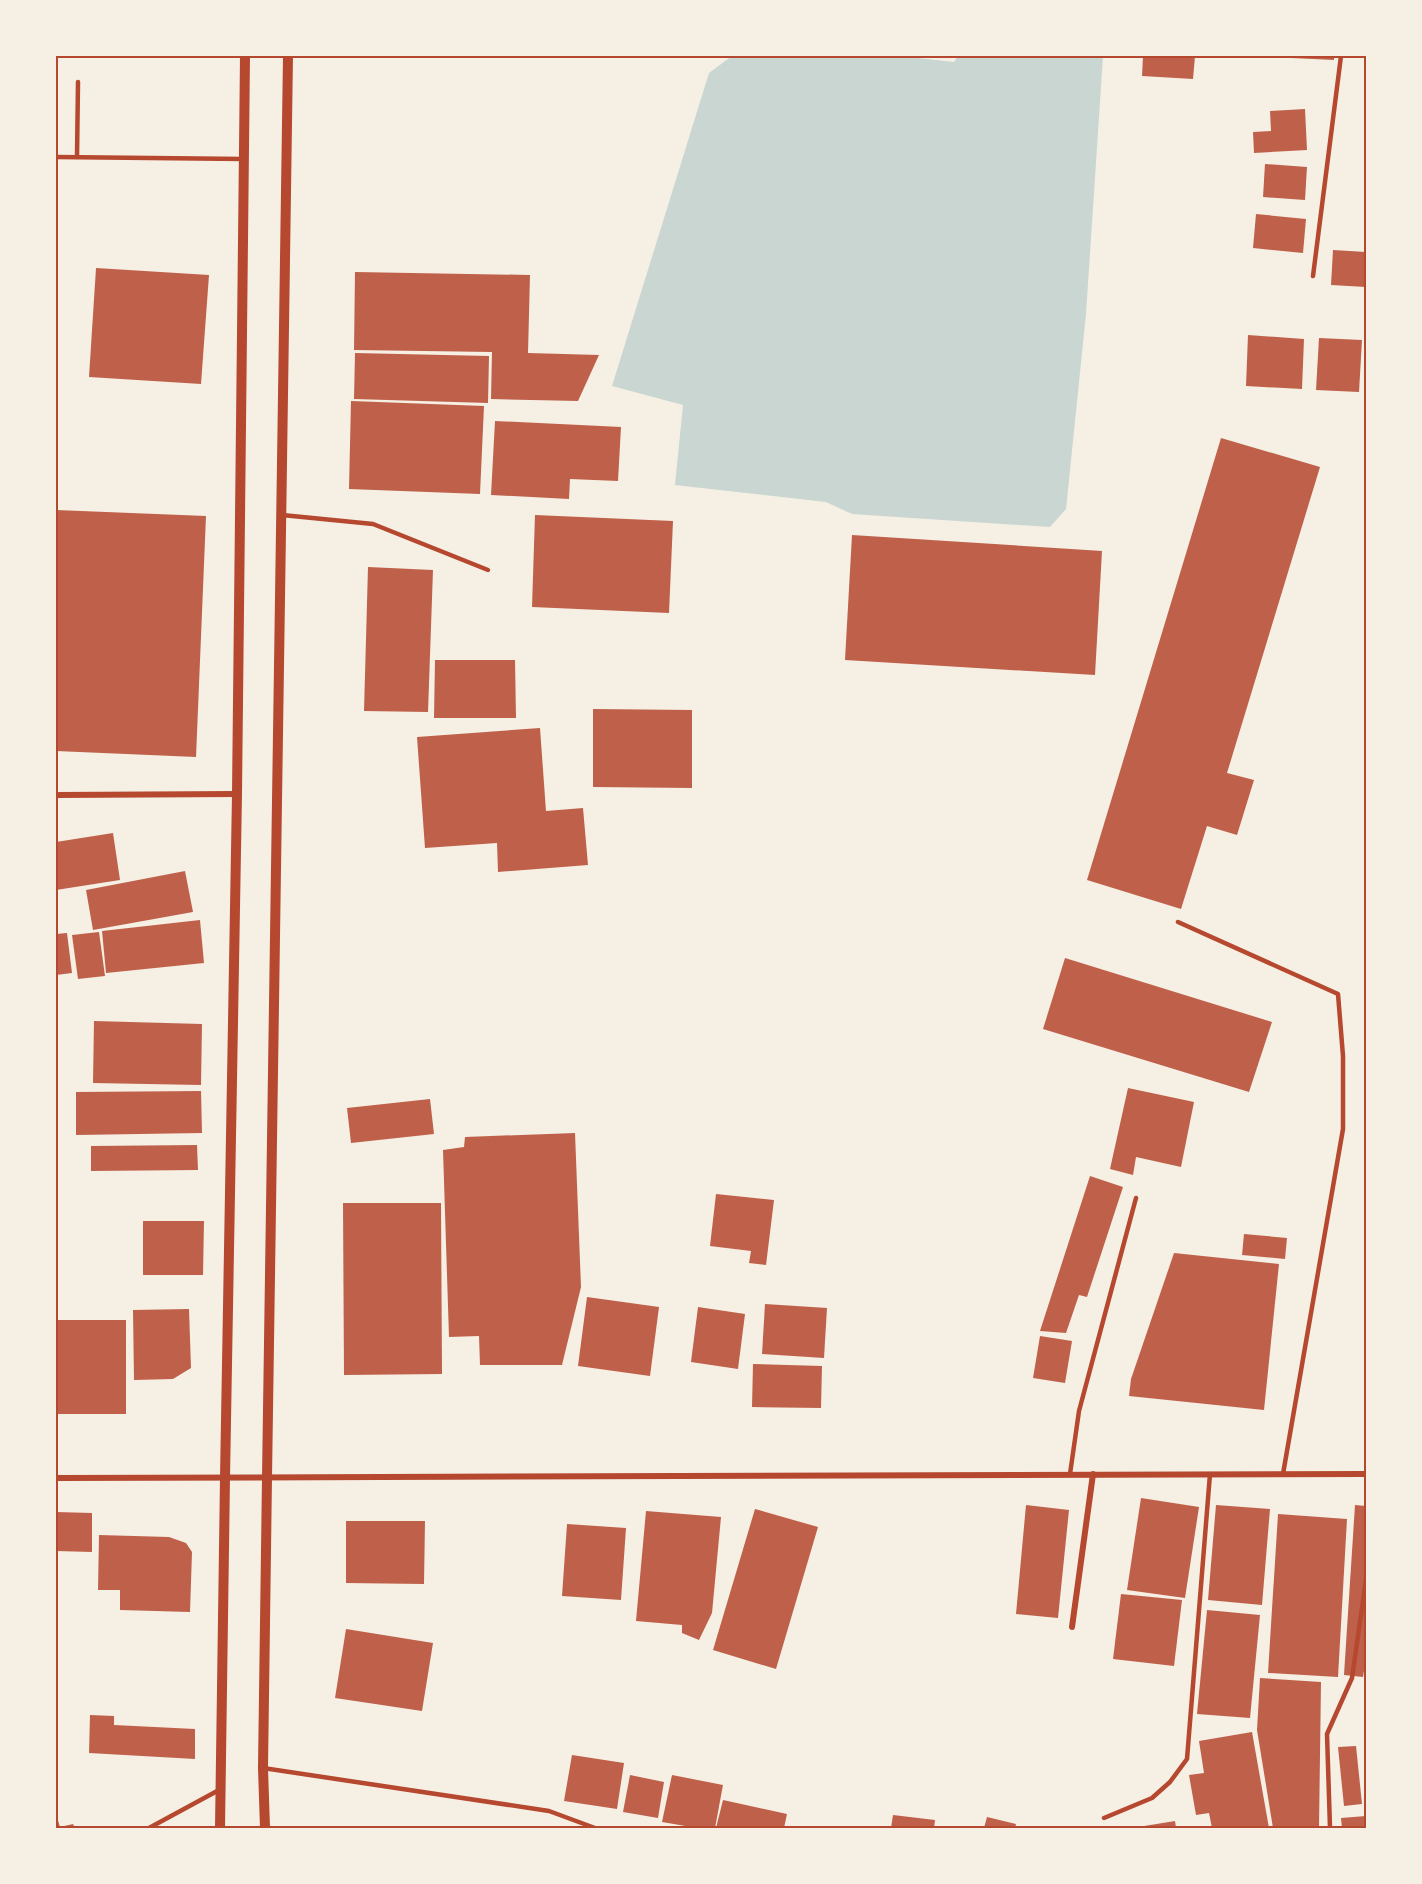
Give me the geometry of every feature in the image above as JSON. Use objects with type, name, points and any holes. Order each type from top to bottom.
[{"type":"street","points":[[220,1828],[237,794],[245,56]]},
{"type":"street","points":[[265,1828],[263,1768],[288,56]]},
{"type":"street","points":[[56,795],[237,794]]},
{"type":"street","points":[[1072,1627],[1093,1474]]},
{"type":"street","points":[[56,1478],[1366,1474]]},
{"type":"lane","points":[[1313,276],[1341,56]]},
{"type":"lane","points":[[77,157],[78,82]]},
{"type":"lane","points":[[56,157],[244,159]]},
{"type":"lane","points":[[282,515],[374,524],[488,570]]},
{"type":"lane","points":[[1178,922],[1338,994],[1343,1056],[1343,1129],[1282,1474]]},
{"type":"lane","points":[[1070,1474],[1079,1411],[1136,1198]]},
{"type":"lane","points":[[1104,1818],[1152,1798],[1170,1782],[1186,1759],[1210,1474]]},
{"type":"lane","points":[[1330,1828],[1327,1734],[1352,1678],[1366,1580]]},
{"type":"lane","points":[[263,1768],[549,1811],[595,1828]]},
{"type":"lane","points":[[149,1828],[221,1789]]},
{"type":"shaded area","points":[[732,56],[899,56],[954,62],[958,56],[1103,56],[1086,314],[1066,509],[1050,527],[852,514],[826,502],[675,485],[683,405],[612,386],[709,73]]},
{"type":"building","points":[[1143,56],[1195,56],[1193,79],[1142,76]]},
{"type":"building","points":[[1334,56],[1334,60],[1270,57]]},
{"type":"building","points":[[1305,109],[1307,150],[1254,153],[1253,132],[1271,131],[1270,111]]},
{"type":"building","points":[[1265,164],[1307,167],[1305,200],[1263,197]]},
{"type":"building","points":[[1256,214],[1306,219],[1303,253],[1253,248]]},
{"type":"building","points":[[1333,250],[1366,252],[1366,287],[1331,285]]},
{"type":"building","points":[[96,268],[209,275],[201,384],[89,377]]},
{"type":"building","points":[[355,272],[530,275],[528,353],[599,355],[578,401],[491,399],[492,352],[354,350]]},
{"type":"building","points":[[1248,335],[1304,339],[1302,389],[1246,386]]},
{"type":"building","points":[[1319,338],[1362,340],[1359,392],[1316,390]]},
{"type":"building","points":[[355,353],[489,356],[488,403],[354,399]]},
{"type":"building","points":[[351,401],[484,406],[480,494],[349,489]]},
{"type":"building","points":[[495,421],[621,427],[618,481],[570,479],[569,499],[491,495]]},
{"type":"building","points":[[1221,438],[1320,467],[1227,773],[1254,780],[1237,835],[1207,826],[1181,909],[1087,880]]},
{"type":"building","points":[[56,510],[206,516],[196,757],[56,751]]},
{"type":"building","points":[[535,515],[673,521],[669,613],[532,607]]},
{"type":"building","points":[[852,535],[1102,551],[1095,675],[845,660]]},
{"type":"building","points":[[368,567],[433,570],[428,712],[364,711]]},
{"type":"building","points":[[435,660],[515,660],[516,718],[434,718]]},
{"type":"building","points":[[593,709],[692,710],[692,788],[593,787]]},
{"type":"building","points":[[540,728],[546,811],[583,808],[588,865],[498,872],[497,843],[425,848],[417,737]]},
{"type":"building","points":[[113,833],[120,880],[56,890],[56,842]]},
{"type":"building","points":[[185,871],[193,912],[93,930],[86,890]]},
{"type":"building","points":[[200,920],[204,963],[106,973],[102,931]]},
{"type":"building","points":[[99,932],[105,976],[78,979],[72,935]]},
{"type":"building","points":[[67,933],[72,973],[56,975],[56,934]]},
{"type":"building","points":[[1065,958],[1272,1022],[1249,1092],[1043,1029]]},
{"type":"building","points":[[94,1021],[202,1024],[201,1085],[93,1083]]},
{"type":"building","points":[[1128,1088],[1194,1102],[1181,1167],[1136,1157],[1133,1175],[1110,1169]]},
{"type":"building","points":[[201,1091],[202,1133],[76,1135],[76,1092]]},
{"type":"building","points":[[430,1099],[434,1134],[351,1143],[347,1108]]},
{"type":"building","points":[[575,1133],[581,1287],[562,1365],[480,1365],[479,1336],[449,1337],[443,1150],[464,1147],[465,1137]]},
{"type":"building","points":[[197,1145],[198,1170],[91,1171],[91,1146]]},
{"type":"building","points":[[1090,1176],[1123,1187],[1087,1297],[1079,1295],[1066,1333],[1040,1331]]},
{"type":"building","points":[[716,1194],[774,1200],[766,1265],[749,1263],[751,1251],[710,1246]]},
{"type":"building","points":[[343,1203],[441,1203],[442,1374],[344,1375]]},
{"type":"building","points":[[143,1221],[204,1221],[203,1275],[143,1275]]},
{"type":"building","points":[[1244,1234],[1287,1238],[1285,1259],[1242,1255]]},
{"type":"building","points":[[1174,1253],[1279,1264],[1264,1410],[1129,1396],[1131,1379]]},
{"type":"building","points":[[587,1297],[659,1307],[650,1376],[578,1366]]},
{"type":"building","points":[[765,1304],[827,1308],[824,1358],[762,1354]]},
{"type":"building","points":[[698,1307],[745,1314],[738,1369],[691,1362]]},
{"type":"building","points":[[189,1309],[191,1368],[173,1379],[134,1380],[133,1310]]},
{"type":"building","points":[[56,1320],[126,1320],[126,1414],[56,1414]]},
{"type":"building","points":[[1040,1336],[1072,1341],[1065,1383],[1033,1378]]},
{"type":"building","points":[[753,1364],[822,1366],[821,1408],[752,1407]]},
{"type":"building","points":[[1141,1498],[1199,1507],[1185,1598],[1127,1590]]},
{"type":"building","points":[[1026,1505],[1069,1510],[1058,1618],[1016,1614]]},
{"type":"building","points":[[1216,1505],[1270,1509],[1262,1605],[1208,1600]]},
{"type":"building","points":[[1355,1505],[1366,1506],[1366,1658],[1363,1677],[1344,1675]]},
{"type":"building","points":[[755,1509],[818,1527],[776,1669],[713,1650]]},
{"type":"building","points":[[646,1511],[721,1517],[712,1613],[699,1640],[682,1633],[682,1625],[636,1621]]},
{"type":"building","points":[[56,1512],[92,1513],[92,1552],[56,1551]]},
{"type":"building","points":[[1278,1514],[1347,1519],[1338,1677],[1268,1673]]},
{"type":"building","points":[[346,1521],[425,1521],[424,1584],[346,1583]]},
{"type":"building","points":[[567,1524],[626,1528],[621,1600],[562,1596]]},
{"type":"building","points":[[99,1535],[169,1537],[186,1543],[192,1552],[190,1612],[120,1610],[120,1590],[98,1590]]},
{"type":"building","points":[[1121,1594],[1182,1600],[1174,1666],[1113,1659]]},
{"type":"building","points":[[1207,1610],[1260,1615],[1250,1718],[1197,1714]]},
{"type":"building","points":[[346,1629],[433,1643],[422,1711],[335,1698]]},
{"type":"building","points":[[1260,1678],[1321,1682],[1319,1828],[1273,1828],[1257,1730]]},
{"type":"building","points":[[90,1715],[114,1716],[114,1725],[195,1729],[195,1759],[89,1753]]},
{"type":"building","points":[[1252,1732],[1269,1828],[1212,1828],[1209,1813],[1196,1815],[1189,1775],[1204,1773],[1199,1741]]},
{"type":"building","points":[[1356,1746],[1362,1804],[1344,1806],[1338,1747]]},
{"type":"building","points":[[572,1755],[624,1763],[617,1809],[564,1801]]},
{"type":"building","points":[[630,1775],[664,1782],[658,1818],[623,1812]]},
{"type":"building","points":[[672,1775],[723,1785],[715,1828],[697,1828],[662,1822]]},
{"type":"building","points":[[723,1800],[787,1814],[784,1828],[716,1828]]},
{"type":"building","points":[[56,1814],[60,1827],[73,1824],[75,1828],[56,1828]]},
{"type":"building","points":[[893,1815],[935,1820],[934,1828],[891,1828]]},
{"type":"building","points":[[1366,1816],[1366,1828],[1342,1828],[1341,1818]]},
{"type":"building","points":[[987,1817],[1016,1824],[1015,1828],[984,1828]]},
{"type":"building","points":[[1175,1821],[1176,1828],[1138,1828],[1138,1827]]}]
